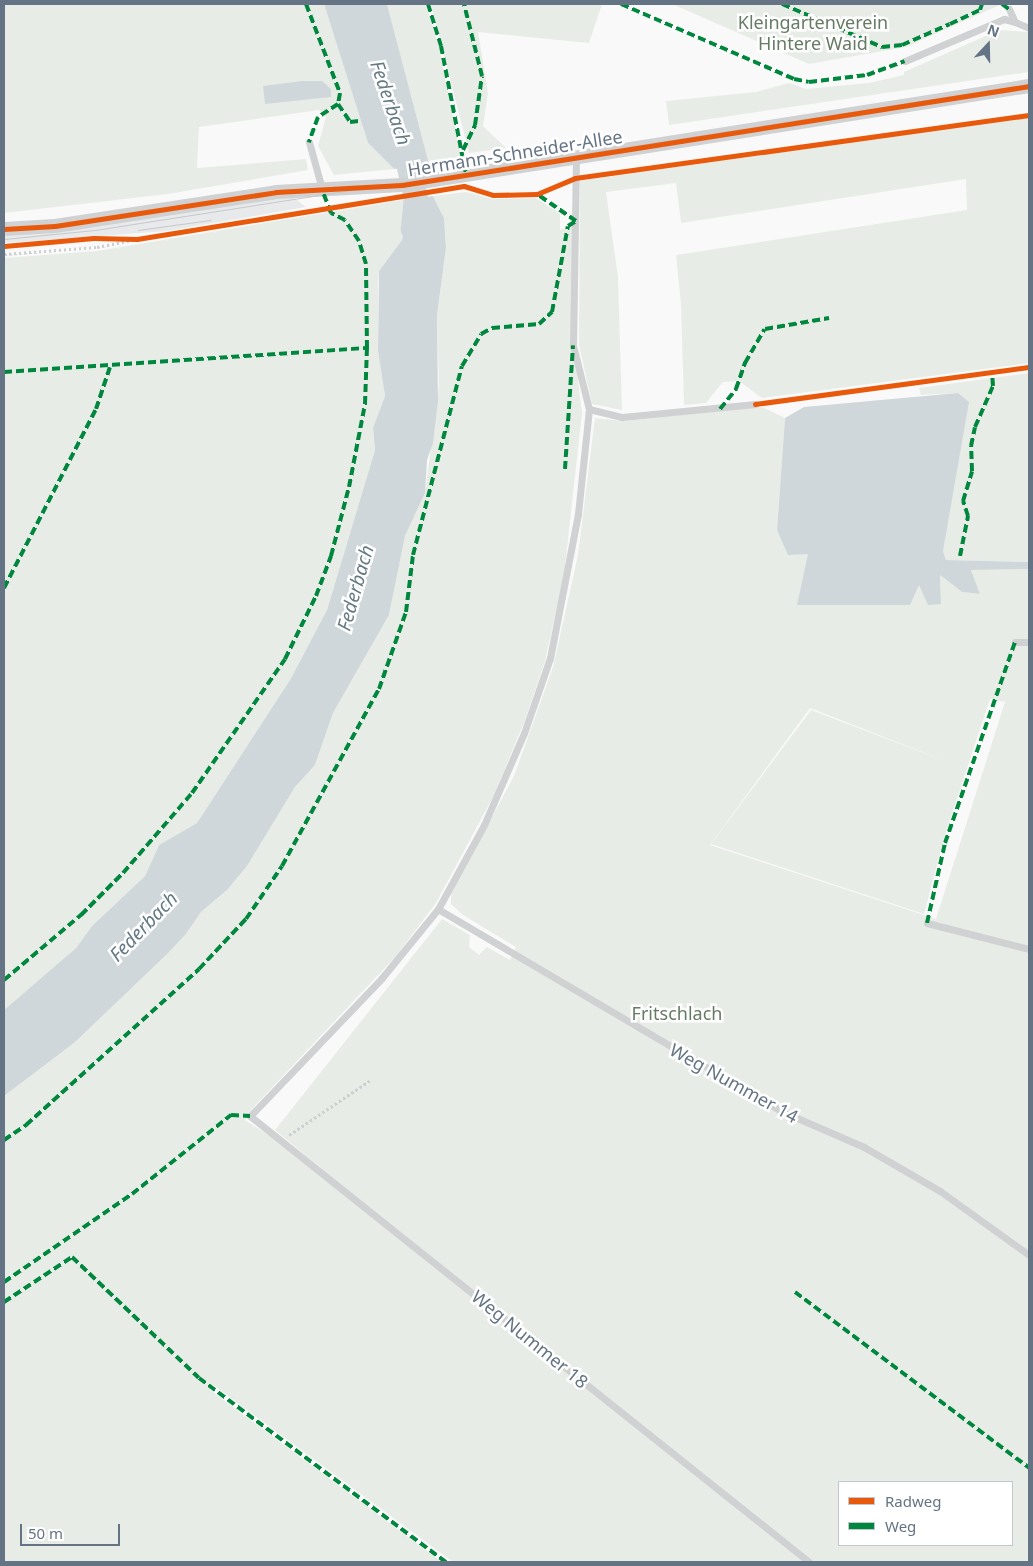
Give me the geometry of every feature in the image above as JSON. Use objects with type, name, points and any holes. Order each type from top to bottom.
[{"type":"street","name":"Hermann-Schneider-Allee","points":[[4,229],[55,226],[276,192],[397,186],[1029,86]]},
{"type":"lane","points":[[1009,9],[1015,22]]},
{"type":"lane","points":[[905,61],[1004,19],[1029,28]]},
{"type":"lane","points":[[309,142],[322,189]]},
{"type":"lane","points":[[438,909],[484,825],[524,733],[550,658],[578,514],[589,409],[573,345],[576,158]]},
{"type":"lane","points":[[589,409],[622,417],[755,404]]},
{"type":"lane","points":[[1015,642],[1029,642]]},
{"type":"lane","name":"Weg Nummer 18","points":[[438,909],[382,978],[250,1116],[809,1562]]},
{"type":"lane","name":"Weg Nummer 14","points":[[438,909],[781,1112],[864,1147],[940,1191],[1029,1255]]},
{"type":"lane","points":[[927,923],[1029,949]]},
{"type":"path","points":[[4,254],[98,246],[137,239]]},
{"type":"path","points":[[282,1142],[369,1081]]},
{"type":"shaded area","points":[[291,195],[306,207],[167,231],[4,243],[4,234]]},
{"type":"green space","points":[[4,4],[324,4],[368,143],[394,169],[334,175],[318,146],[326,117],[319,110],[199,127],[197,168],[306,159],[308,170],[168,194],[4,213]]},
{"type":"green space","points":[[387,4],[426,4],[439,48],[461,157],[429,164]]},
{"type":"green space","points":[[431,4],[602,4],[589,43],[478,32],[488,93],[483,126],[506,148],[469,153]]},
{"type":"green space","name":"Kleingartenverein Hintere Waid","points":[[672,4],[1002,4],[906,47],[809,64]]},
{"type":"green space","points":[[999,30],[1029,32],[1029,72],[669,125],[666,101],[756,92],[789,83],[806,89],[869,83],[904,75],[904,72]]},
{"type":"green space","points":[[1029,117],[1029,363],[762,398],[739,381],[723,382],[706,403],[684,405],[681,304],[676,255],[967,210],[966,179],[681,223],[676,183],[606,192],[618,277],[622,410],[592,404],[579,345],[580,181]]},
{"type":"green space","name":"Fritschlach","points":[[466,192],[494,199],[536,198],[560,214],[560,230],[574,225],[577,372],[582,413],[564,576],[545,661],[525,720],[493,797],[436,903],[396,956],[251,1110],[245,1120],[328,1174],[275,1130],[442,919],[470,935],[469,947],[479,955],[487,947],[510,960],[516,947],[463,915],[451,904],[451,893],[514,776],[553,667],[578,555],[595,418],[624,421],[762,407],[785,418],[777,530],[808,554],[919,585],[941,604],[940,575],[962,592],[980,594],[971,570],[1029,569],[1029,1562],[453,1562],[212,1384],[210,1390],[442,1562],[4,1562],[4,1096],[74,1043],[186,934],[201,912],[227,890],[247,866],[295,787],[315,765],[333,713],[389,615],[405,536],[425,493],[439,385],[437,315],[446,248],[444,218],[433,196]],"holes":[[[990,699],[1005,702],[936,919],[710,845],[810,708],[953,764],[811,710],[711,844],[924,914],[944,838]]]},
{"type":"green space","points":[[403,200],[407,211],[402,240],[379,271],[378,351],[385,396],[373,428],[375,450],[327,610],[290,680],[197,823],[159,845],[145,876],[92,926],[76,948],[4,1010],[4,258],[97,251]]},
{"type":"green space","points":[[1029,373],[1029,562],[946,560],[943,551],[958,393],[921,395],[919,388]]},
{"type":"water","points":[[324,4],[387,4],[429,164],[394,169],[368,143]]},
{"type":"water","points":[[302,81],[322,81],[331,89],[331,97],[265,104],[263,86]]},
{"type":"water","points":[[433,196],[444,218],[446,248],[437,315],[438,401],[433,443],[427,460],[425,493],[405,536],[389,615],[333,713],[315,765],[295,787],[247,866],[227,890],[201,912],[186,934],[166,955],[74,1043],[4,1096],[4,1010],[76,948],[92,926],[145,876],[159,845],[197,823],[290,680],[327,610],[375,450],[373,428],[385,396],[378,351],[379,271],[402,240],[407,211],[403,200]]},
{"type":"water","points":[[958,393],[969,402],[943,551],[946,560],[1029,562],[1029,569],[971,570],[980,594],[962,592],[940,575],[941,604],[928,605],[919,585],[910,605],[797,605],[808,554],[788,555],[777,530],[785,418],[804,407]]},
{"type":"waterway","name":"Federbach","points":[[402,138],[416,198],[413,229]]},
{"type":"tram line","points":[[4,239],[95,230],[1029,84]]},
{"type":"tram line","points":[[138,230],[210,220]]},
{"type":"marked path","points":[[306,4],[340,93],[338,104],[318,117],[309,142]]},
{"type":"marked path","points":[[428,4],[441,46],[466,175]]},
{"type":"marked path","points":[[463,150],[475,125],[482,76],[464,4]]},
{"type":"marked path","points":[[621,4],[794,79],[809,82],[867,75],[905,61]]},
{"type":"marked path","points":[[782,4],[882,47],[902,45],[980,10],[982,4]]},
{"type":"marked path","points":[[1002,4],[1009,9]]},
{"type":"marked path","points":[[338,104],[350,122],[359,121]]},
{"type":"marked path","points":[[4,980],[81,915],[123,873],[192,793],[285,659],[316,596],[331,556],[349,487],[365,404],[367,348],[366,264],[359,241],[345,220],[331,213],[322,189]]},
{"type":"marked path","points":[[4,1140],[26,1125],[199,969],[246,919],[282,866],[379,689],[406,612],[413,555],[462,366],[481,334],[492,328],[539,324],[552,312],[568,226],[576,221],[537,194]]},
{"type":"marked path","points":[[720,409],[736,389],[745,363],[765,329],[829,318]]},
{"type":"marked path","points":[[565,469],[573,345]]},
{"type":"marked path","points":[[4,372],[367,348]]},
{"type":"marked path","points":[[4,588],[96,409],[110,367]]},
{"type":"marked path","points":[[960,556],[968,516],[963,501],[972,471],[971,446],[975,427],[993,386],[992,372]]},
{"type":"marked path","points":[[927,923],[945,843],[1015,642]]},
{"type":"marked path","points":[[4,1282],[132,1194],[231,1115],[250,1116]]},
{"type":"marked path","points":[[4,1302],[72,1257],[199,1378],[446,1562]]},
{"type":"marked path","points":[[795,1292],[1029,1468]]},
{"type":"cycle path","points":[[4,229],[55,226],[276,192],[402,185],[1029,86]]},
{"type":"cycle path","points":[[4,246],[94,238],[137,239],[464,186],[493,195],[537,194],[575,178],[1029,115]]},
{"type":"cycle path","points":[[755,404],[1029,367]]}]
